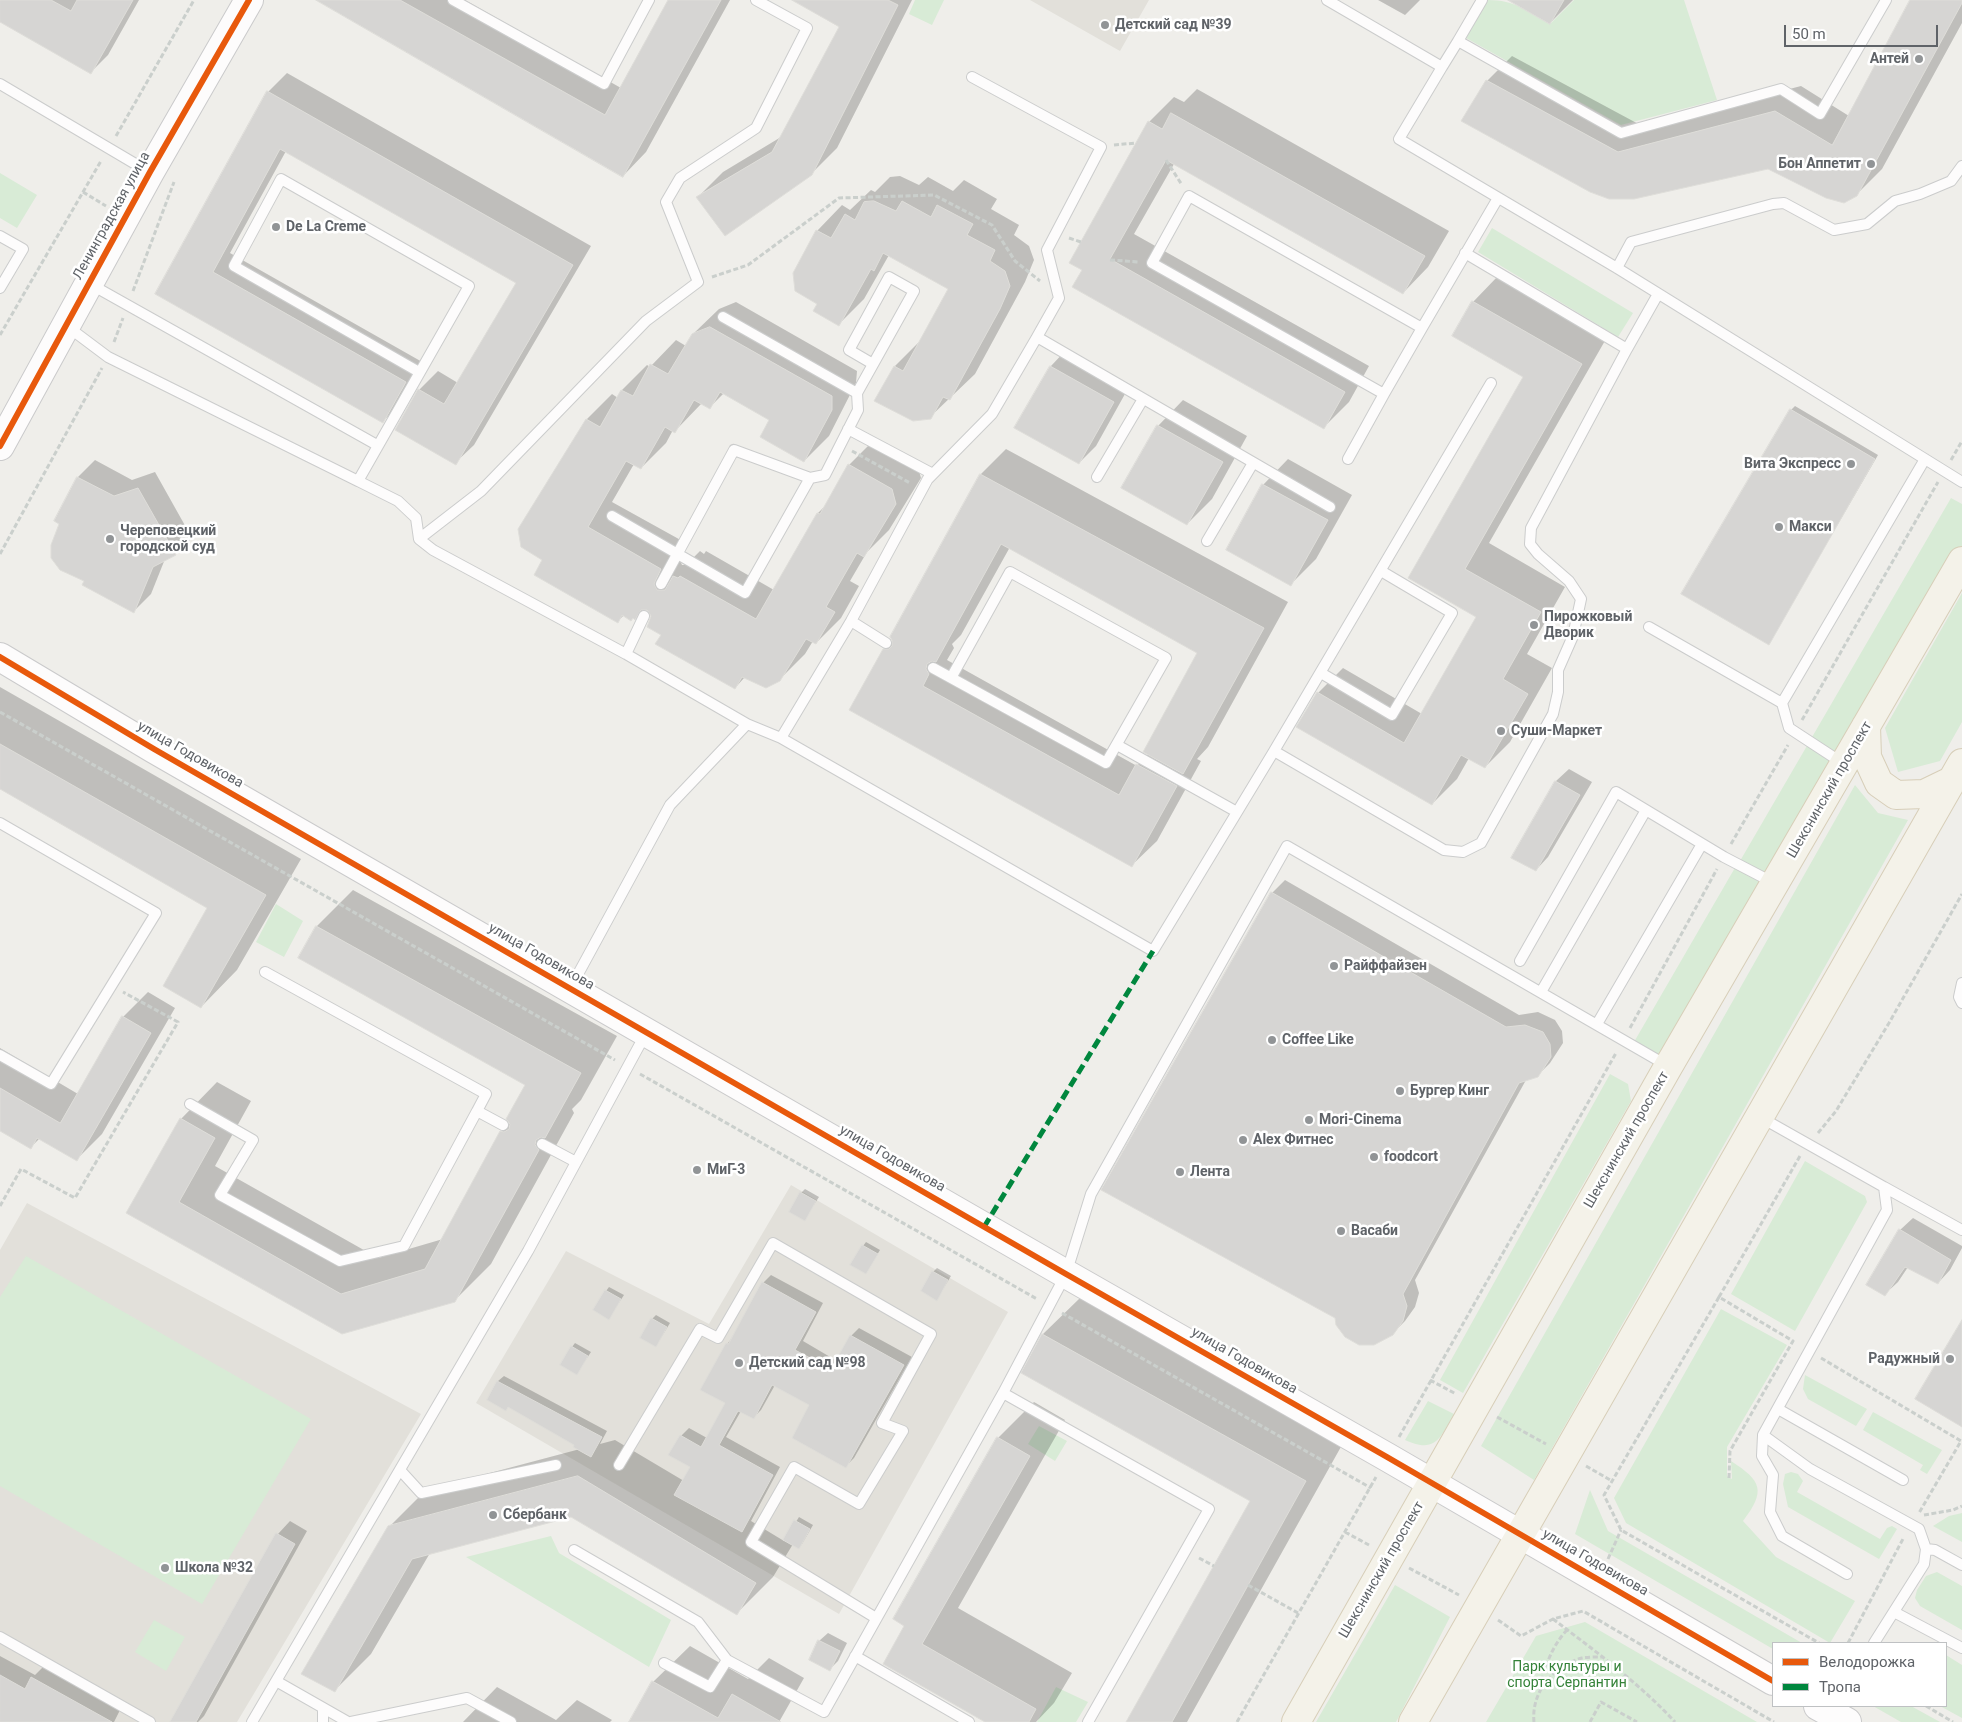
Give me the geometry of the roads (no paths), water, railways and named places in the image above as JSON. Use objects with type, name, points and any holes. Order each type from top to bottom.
[{"type":"main road","name":"Шекснинский проспект","points":[[1296,1722],[1668,1066],[1962,561]]},
{"type":"main road","points":[[1866,726],[1867,757],[1880,782],[1896,795],[1924,794],[1957,771]]},
{"type":"main road","points":[[1413,1722],[1957,771]]},
{"type":"street","name":"Ленинградская улица","points":[[0,446],[150,172],[249,0]]},
{"type":"street","name":"улица Годовикова","points":[[0,657],[154,749],[1387,1457],[1772,1680]]},
{"type":"lane","points":[[453,0],[604,84],[649,0]]},
{"type":"lane","points":[[418,539],[481,491],[646,321],[698,282],[666,202],[680,178],[756,128],[807,28],[756,0]]},
{"type":"lane","points":[[1327,0],[1442,67]]},
{"type":"lane","points":[[1482,0],[1399,139],[1617,268],[1962,482]]},
{"type":"lane","points":[[1458,41],[1621,133],[1781,89],[1820,114],[1886,0]]},
{"type":"lane","points":[[927,480],[992,414],[1059,298],[1047,250],[1101,147],[972,77]]},
{"type":"lane","points":[[0,84],[150,172]]},
{"type":"lane","points":[[1617,268],[1631,242],[1773,204],[1784,203],[1834,230],[1867,224],[1895,201],[1920,194],[1951,181],[1962,166]]},
{"type":"lane","points":[[358,481],[376,445],[419,372],[469,286],[281,179],[234,266],[419,372]]},
{"type":"lane","points":[[1384,394],[1152,263],[1189,196],[1422,328]]},
{"type":"lane","points":[[1348,459],[1498,198]]},
{"type":"lane","points":[[0,236],[23,249],[0,288]]},
{"type":"lane","points":[[1465,253],[1627,349]]},
{"type":"lane","points":[[661,584],[734,450],[810,478],[825,475],[858,410],[857,393],[914,291],[888,277],[849,350],[873,364]]},
{"type":"lane","points":[[89,283],[376,445]]},
{"type":"lane","points":[[1274,751],[1444,850],[1463,852],[1481,843],[1553,714],[1558,692],[1558,670],[1573,636],[1581,599],[1569,581],[1538,554],[1530,544],[1531,528],[1658,294]]},
{"type":"lane","points":[[723,317],[857,393]]},
{"type":"lane","points":[[66,326],[108,357],[398,501],[416,518],[418,539],[433,550],[626,654],[747,724],[781,738],[1153,951],[1321,674],[1491,384]]},
{"type":"lane","points":[[1037,337],[1330,507]]},
{"type":"lane","points":[[1098,477],[1143,399]]},
{"type":"lane","points":[[781,738],[851,621],[931,473],[848,429]]},
{"type":"lane","points":[[1782,702],[1925,459]]},
{"type":"lane","points":[[1208,541],[1253,463]]},
{"type":"lane","points":[[612,516],[745,594],[810,478]]},
{"type":"lane","points":[[1321,674],[1392,715],[1452,613],[1381,571]]},
{"type":"lane","points":[[932,668],[1106,763],[1166,658],[1010,572],[951,678]]},
{"type":"lane","points":[[626,654],[644,616]]},
{"type":"lane","points":[[851,621],[886,643]]},
{"type":"lane","points":[[1649,627],[1782,702],[1789,728],[1844,764]]},
{"type":"lane","points":[[570,988],[670,805],[747,724]]},
{"type":"lane","points":[[1116,745],[1237,812]]},
{"type":"lane","points":[[1520,962],[1616,792],[1702,844],[1775,884]]},
{"type":"lane","points":[[1541,992],[1646,810]]},
{"type":"lane","points":[[0,823],[156,913],[110,985],[51,1084],[0,1055]]},
{"type":"lane","points":[[1597,1024],[1702,844]]},
{"type":"lane","points":[[574,1550],[698,1622],[727,1660],[824,1712],[1003,1393],[1066,1274],[1091,1194],[1287,846],[1668,1066]]},
{"type":"lane","points":[[190,1104],[252,1140],[220,1195],[340,1261],[404,1246],[486,1094],[265,972]]},
{"type":"lane","points":[[1962,983],[1959,998],[1962,1003]]},
{"type":"lane","points":[[252,1722],[528,1251],[646,1032]]},
{"type":"lane","points":[[477,1111],[504,1124]]},
{"type":"lane","points":[[1760,1117],[1962,1230]]},
{"type":"lane","points":[[542,1144],[576,1162]]},
{"type":"lane","points":[[1847,1574],[1782,1536],[1770,1512],[1773,1475],[1762,1456],[1764,1435],[1887,1210],[1884,1187]]},
{"type":"lane","points":[[619,1465],[700,1329],[718,1338],[773,1243],[931,1334],[882,1423],[903,1431],[859,1504],[794,1467],[751,1542],[876,1618]]},
{"type":"lane","points":[[1003,1393],[1209,1509],[1088,1722]]},
{"type":"lane","points":[[1778,1409],[1903,1480]]},
{"type":"lane","points":[[1764,1435],[1810,1469],[1919,1529],[1926,1549],[1924,1564],[1875,1642]]},
{"type":"lane","points":[[400,1470],[421,1493],[556,1465]]},
{"type":"lane","points":[[1926,1549],[1935,1550],[1962,1565]]},
{"type":"lane","points":[[1894,1612],[1962,1648]]},
{"type":"lane","points":[[0,1637],[147,1721]]},
{"type":"lane","points":[[855,1656],[970,1722]]},
{"type":"lane","points":[[664,1663],[710,1687],[727,1660]]},
{"type":"lane","points":[[276,1681],[349,1722],[467,1698],[511,1722]]},
{"type":"lane","points":[[322,1708],[324,1722]]},
{"type":"place","name":"Детский сад №39","points":[[1105,25]]},
{"type":"place","name":"Антей","points":[[1919,59]]},
{"type":"place","name":"Бон Аппетит","points":[[1871,164]]},
{"type":"place","name":"De La Creme","points":[[276,227]]},
{"type":"place","name":"Вита Экспресс","points":[[1851,464]]},
{"type":"place","name":"Макси","points":[[1779,527]]},
{"type":"place","name":"Череповецкий городской суд","points":[[110,539]]},
{"type":"place","name":"Пирожковый Дворик","points":[[1534,625]]},
{"type":"place","name":"Суши-Маркет","points":[[1501,731]]},
{"type":"place","name":"Райффайзен","points":[[1334,966]]},
{"type":"place","name":"Coffee Like","points":[[1272,1040]]},
{"type":"place","name":"Бургер Кинг","points":[[1400,1091]]},
{"type":"place","name":"Mori-Cinema","points":[[1309,1120]]},
{"type":"place","name":"Alex Фитнес","points":[[1243,1140]]},
{"type":"place","name":"foodcort","points":[[1374,1157]]},
{"type":"place","name":"МиГ-3","points":[[697,1170]]},
{"type":"place","name":"Лента","points":[[1180,1172]]},
{"type":"place","name":"Васаби","points":[[1341,1231]]},
{"type":"place","name":"Радужный","points":[[1950,1359]]},
{"type":"place","name":"Детский сад №98","points":[[739,1363]]},
{"type":"place","name":"Сбербанк","points":[[493,1515]]},
{"type":"place","name":"Школа №32","points":[[165,1568]]},
{"type":"park label","name":"Парк культуры и спорта Серпантин","points":[[1567,1675]]}]
